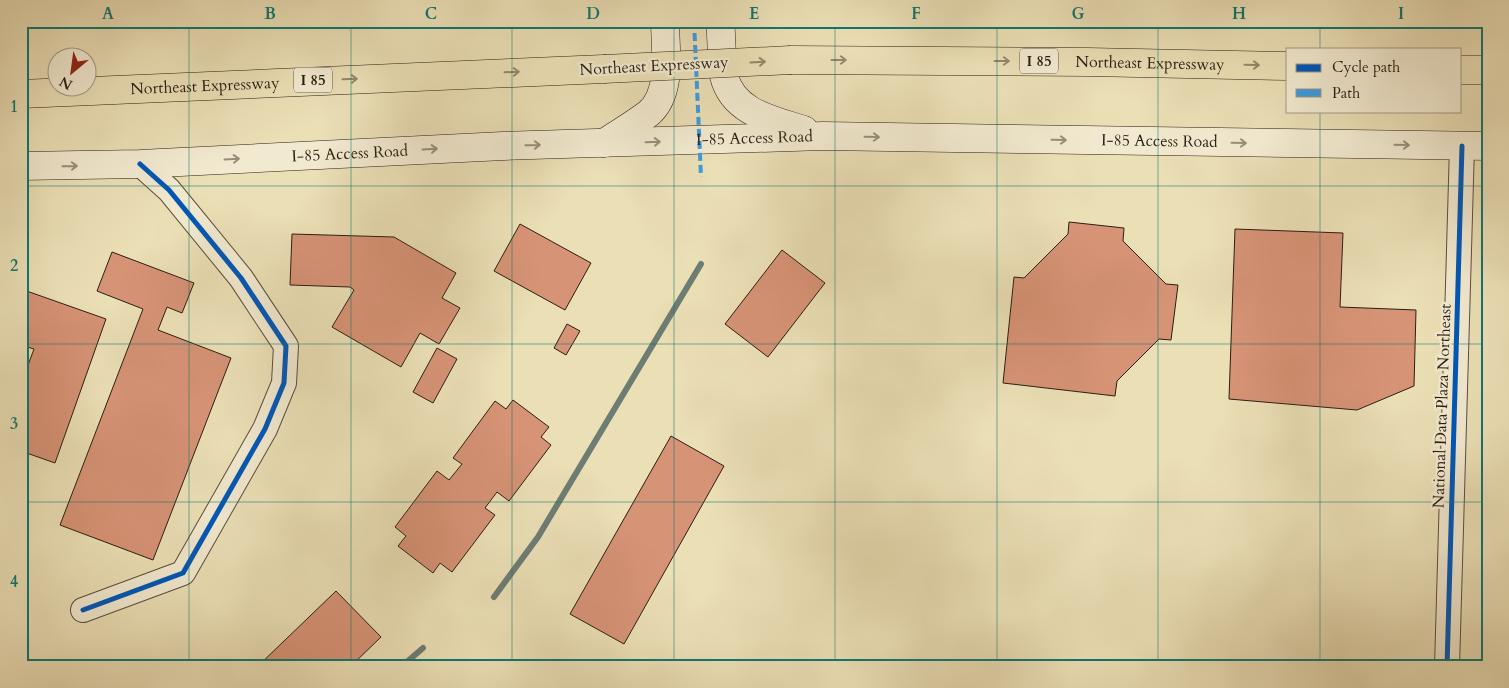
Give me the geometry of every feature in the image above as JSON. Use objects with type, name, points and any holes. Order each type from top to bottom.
[{"type":"highway","name":"Northeast Expressway","points":[[21,94],[790,60],[1088,62],[1286,66]]},
{"type":"highway","points":[[1462,70],[1488,70]]},
{"type":"main road","points":[[604,143],[650,112],[661,96],[665,79],[665,21]]},
{"type":"main road","points":[[720,21],[724,77],[736,98],[746,108],[760,116],[823,136]]},
{"type":"main road","name":"I-85 Access Road","points":[[21,166],[140,164],[503,146],[823,136],[1475,146]]},
{"type":"street","name":"National Data Plaza Northeast","points":[[1447,667],[1475,146]]},
{"type":"street","points":[[83,610],[183,573],[265,429],[284,383],[286,346],[241,278],[169,190],[140,164]]},
{"type":"building","points":[[1069,222],[1124,228],[1123,241],[1166,284],[1178,285],[1171,340],[1159,339],[1117,381],[1115,396],[1003,383],[1014,277],[1024,278],[1068,234]]},
{"type":"building","points":[[520,224],[591,263],[565,310],[494,271]]},
{"type":"building","points":[[1235,229],[1343,233],[1340,307],[1416,310],[1414,386],[1357,410],[1229,399]]},
{"type":"building","points":[[292,234],[394,237],[456,273],[442,298],[460,308],[439,344],[420,333],[401,367],[332,327],[354,290],[350,287],[290,285]]},
{"type":"building","points":[[782,250],[825,283],[768,357],[725,324]]},
{"type":"building","points":[[112,252],[194,283],[182,313],[167,307],[158,330],[231,358],[153,560],[60,525],[143,309],[97,291]]},
{"type":"building","points":[[21,289],[106,319],[55,463],[21,451],[21,384],[34,349],[21,345]]},
{"type":"building","points":[[567,324],[580,331],[566,355],[554,348]]},
{"type":"building","points":[[437,348],[457,359],[433,403],[413,392]]},
{"type":"building","points":[[513,400],[549,427],[541,437],[551,445],[509,501],[497,492],[485,508],[495,515],[452,572],[440,563],[433,573],[398,546],[406,536],[395,527],[437,471],[449,480],[462,464],[453,458],[495,401],[506,409]]},
{"type":"building","points":[[671,436],[724,466],[624,644],[570,614]]},
{"type":"building","points":[[336,591],[381,637],[350,667],[257,667]]},
{"type":"waterway","points":[[494,597],[538,537],[701,264]]},
{"type":"waterway","points":[[401,667],[423,648]]},
{"type":"marked path","points":[[694,21],[701,177]]},
{"type":"cycle path","points":[[1447,667],[1462,146]]},
{"type":"cycle path","points":[[83,610],[183,573],[265,429],[284,383],[286,346],[241,278],[169,190],[140,164]]}]
